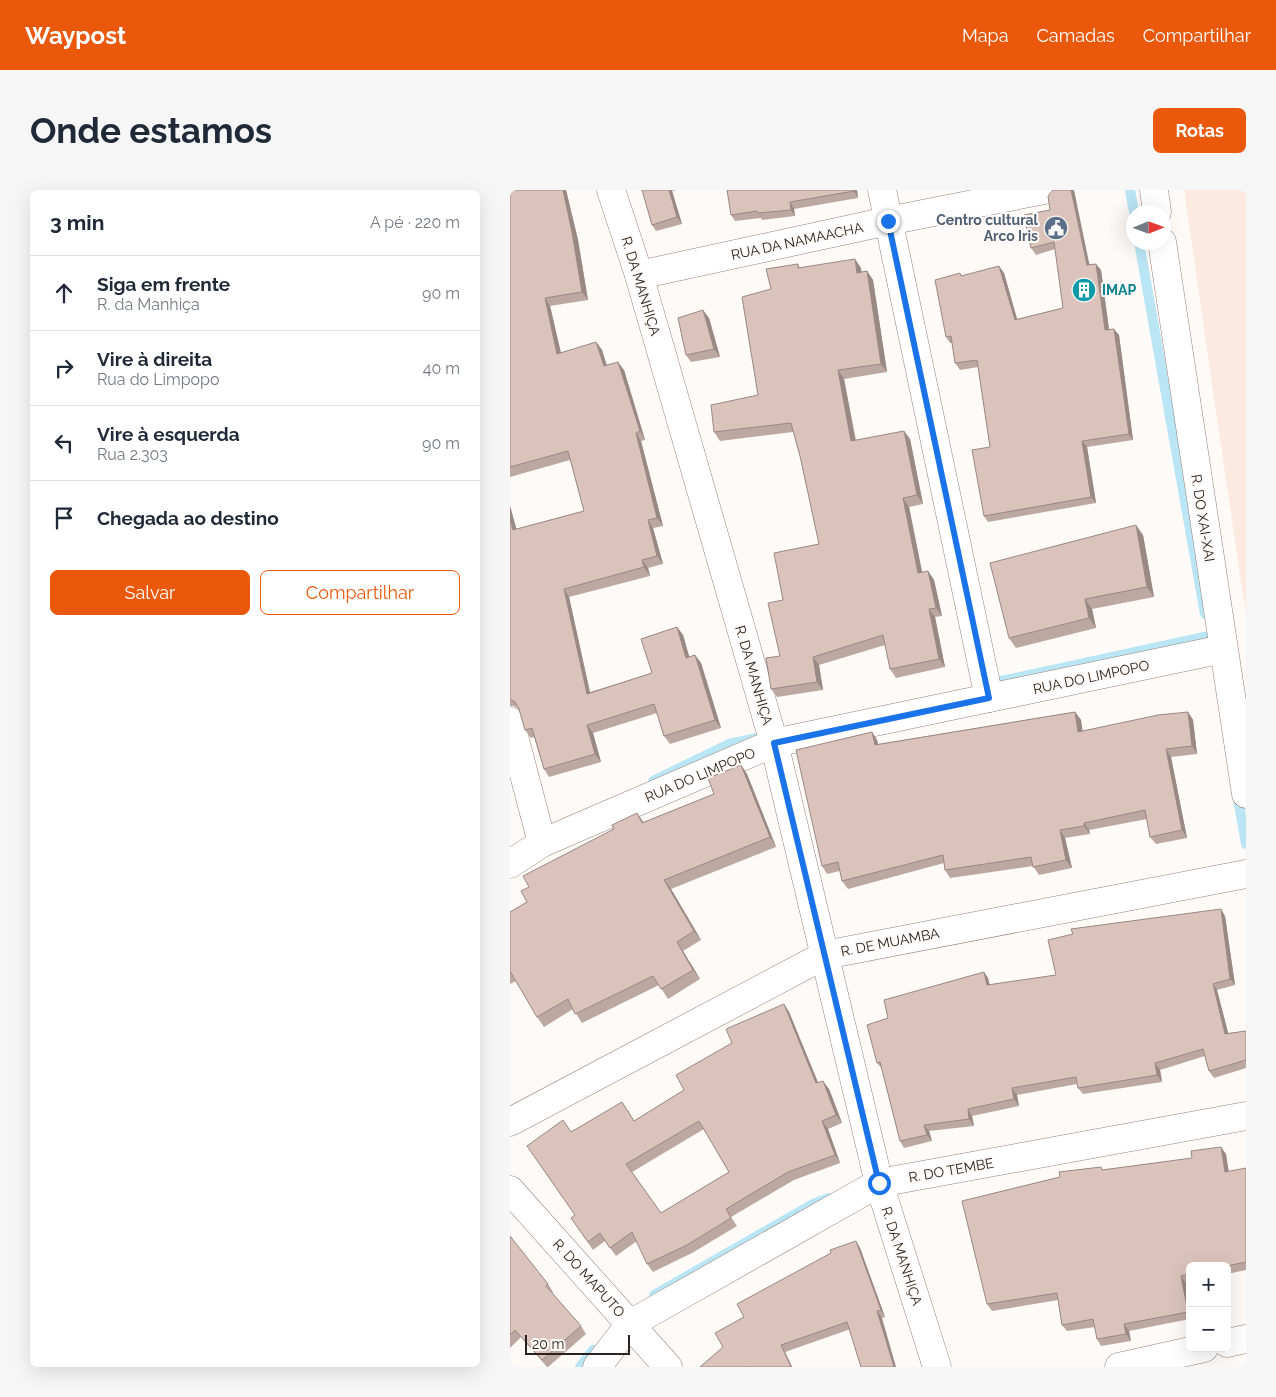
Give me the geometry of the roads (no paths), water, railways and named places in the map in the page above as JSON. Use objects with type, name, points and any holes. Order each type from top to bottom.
[{"type":"street","name":"R. DA MANHIÇA","points":[[611,190],[639,275],[774,743],[879,1183],[937,1367]]},
{"type":"street","points":[[882,190],[989,698]]},
{"type":"street","name":"RUA DA NAMAACHA","points":[[639,275],[888,221],[1044,190]]},
{"type":"street","points":[[1154,190],[1156,205]]},
{"type":"street","name":"R. DO XAI-XAI","points":[[1163,250],[1246,794]]},
{"type":"street","name":"RUA DO LIMPOPO","points":[[510,864],[542,843],[774,743],[1223,649]]},
{"type":"street","points":[[510,721],[542,843]]},
{"type":"street","name":"R. DE MUAMBA","points":[[510,1122],[825,955],[1246,874]]},
{"type":"street","name":"R. DO TEMBE","points":[[630,1324],[879,1183],[1246,1116]]},
{"type":"street","name":"R. DO MAPUTO","points":[[510,1190],[668,1367]]},
{"type":"street","points":[[597,1367],[630,1324]]},
{"type":"street","points":[[1231,1342],[1246,1339]]},
{"type":"street","points":[[1119,1367],[1186,1352]]},
{"type":"waterway","points":[[1130,190],[1133,205]]},
{"type":"waterway","points":[[1140,250],[1205,614]]},
{"type":"waterway","points":[[997,682],[1209,636]]},
{"type":"waterway","points":[[653,781],[729,744],[757,738]]},
{"type":"waterway","points":[[1237,793],[1246,844]]},
{"type":"waterway","points":[[654,1295],[813,1204],[829,1198]]},
{"type":"waterway","points":[[580,1367],[593,1350]]},
{"type":"place","name":"Centro cultural Arco Iris","points":[[1056,228]]},
{"type":"place","name":"IMAP","points":[[1084,290]]}]
